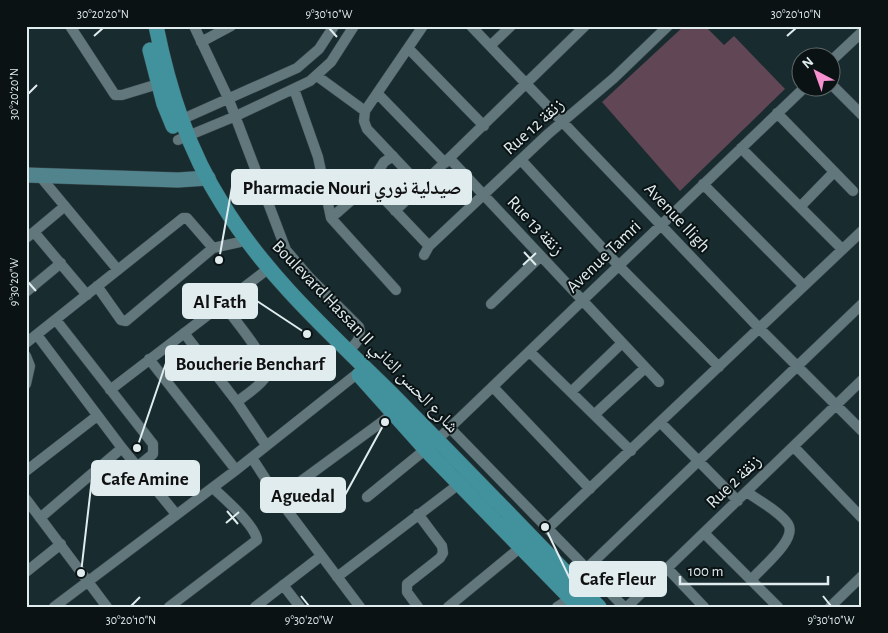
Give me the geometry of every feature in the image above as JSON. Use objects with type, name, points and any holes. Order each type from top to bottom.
[{"type":"main road","name":"Boulevard Hassan II شارع الحسن الثاني","points":[[146,26],[158,84],[182,138],[240,242],[264,272],[334,344],[358,374],[394,413],[432,445],[459,484],[521,547],[563,580]]},
{"type":"main road","name":"Boulevard Hassan II شارع الحسن الثاني","points":[[156,26],[176,122]]},
{"type":"main road","name":"Boulevard Hassan II شارع الحسن الثاني","points":[[204,178],[235,224],[270,268],[348,351],[432,445],[563,580],[577,598],[599,607]]},
{"type":"street","points":[[70,26],[115,95],[122,95],[158,84]]},
{"type":"street","points":[[194,26],[236,116],[286,250],[308,277],[358,327],[360,332],[358,343],[348,351]]},
{"type":"street","points":[[201,42],[232,26]]},
{"type":"street","points":[[176,122],[229,100],[306,62],[319,49],[334,26]]},
{"type":"street","points":[[182,138],[294,90],[317,76],[331,62],[354,26]]},
{"type":"street","points":[[421,186],[367,129],[365,111],[423,26]]},
{"type":"street","name":"Avenue Iligh","points":[[471,26],[760,328],[862,431]]},
{"type":"street","points":[[490,46],[511,26]]},
{"type":"street","points":[[370,184],[395,211],[586,26]]},
{"type":"street","name":"Rue 12 زنقة","points":[[395,211],[426,251],[521,160],[668,26]]},
{"type":"street","points":[[840,52],[860,31]]},
{"type":"street","points":[[409,49],[484,126]]},
{"type":"street","points":[[317,76],[365,111]]},
{"type":"street","points":[[294,90],[318,157],[330,218],[396,290]]},
{"type":"street","points":[[840,93],[862,115]]},
{"type":"street","name":"Rue 13 زنقة","points":[[378,94],[484,196],[659,382]]},
{"type":"street","name":"Avenue Tamri","points":[[432,445],[793,98]]},
{"type":"street","points":[[777,113],[853,191]]},
{"type":"street","points":[[741,148],[842,249]]},
{"type":"street","points":[[330,218],[370,184],[384,162],[392,156]]},
{"type":"street","points":[[521,160],[619,266],[719,367]]},
{"type":"street","points":[[800,207],[834,172]]},
{"type":"street","points":[[33,175],[204,178]]},
{"type":"street","points":[[33,175],[65,206],[118,270]]},
{"type":"street","points":[[703,184],[804,286]]},
{"type":"street","points":[[65,206],[30,235],[61,263],[87,295]]},
{"type":"street","points":[[26,343],[183,218],[187,218],[213,248]]},
{"type":"street","points":[[548,528],[861,233]]},
{"type":"street","points":[[97,286],[121,320],[126,321],[213,248],[240,242]]},
{"type":"street","points":[[491,304],[541,256]]},
{"type":"street","points":[[26,292],[61,263]]},
{"type":"street","points":[[110,390],[264,272]]},
{"type":"street","points":[[223,304],[262,357],[267,369],[265,378],[237,402]]},
{"type":"street","points":[[586,569],[699,462],[796,365],[862,304]]},
{"type":"street","points":[[56,320],[154,446],[153,454],[137,467]]},
{"type":"street","points":[[184,333],[237,402],[266,445]]},
{"type":"street","points":[[37,335],[97,416],[176,514]]},
{"type":"street","points":[[571,392],[622,343]]},
{"type":"street","points":[[530,352],[631,451]]},
{"type":"street","points":[[26,356],[30,366],[26,384]]},
{"type":"street","points":[[149,359],[236,470]]},
{"type":"street","points":[[594,414],[645,368]]},
{"type":"street","points":[[54,607],[213,488],[358,374]]},
{"type":"street","name":"Rue 2 زنقة","points":[[628,607],[862,380]]},
{"type":"street","points":[[493,387],[590,489]]},
{"type":"street","points":[[278,498],[394,413]]},
{"type":"street","points":[[26,471],[97,416]]},
{"type":"street","points":[[660,423],[738,501]]},
{"type":"street","points":[[450,428],[624,607]]},
{"type":"street","points":[[366,497],[432,445]]},
{"type":"street","points":[[794,447],[862,518]]},
{"type":"street","points":[[40,518],[122,448]]},
{"type":"street","points":[[252,458],[278,498],[360,607]]},
{"type":"street","points":[[337,577],[459,484]]},
{"type":"street","points":[[169,607],[257,540],[244,521],[213,488]]},
{"type":"street","points":[[747,492],[789,525],[790,537],[751,580]]},
{"type":"street","points":[[26,499],[107,607]]},
{"type":"street","points":[[418,514],[442,546],[443,552],[440,558],[407,584],[407,592],[418,607]]},
{"type":"street","points":[[704,533],[778,607]]},
{"type":"street","points":[[26,572],[61,544]]},
{"type":"street","points":[[448,607],[521,547]]},
{"type":"street","points":[[255,607],[321,556]]},
{"type":"street","points":[[667,568],[704,607]]},
{"type":"street","points":[[830,607],[862,576]]},
{"type":"street","points":[[283,585],[300,607]]},
{"type":"street","points":[[557,607],[577,598]]},
{"type":"shaded area","points":[[684,26],[705,26],[724,45],[734,36],[785,89],[680,191],[602,102]]},
{"type":"place","name":"Pharmacie Nouri صيدلية نوري","points":[[219,260]]},
{"type":"place","name":"Al Fath","points":[[307,334]]},
{"type":"place","name":"Aguedal","points":[[385,422]]},
{"type":"place","name":"Boucherie Bencharf","points":[[137,448]]},
{"type":"place","name":"Cafe Fleur","points":[[545,527]]},
{"type":"place","name":"Cafe Amine","points":[[81,573]]}]
